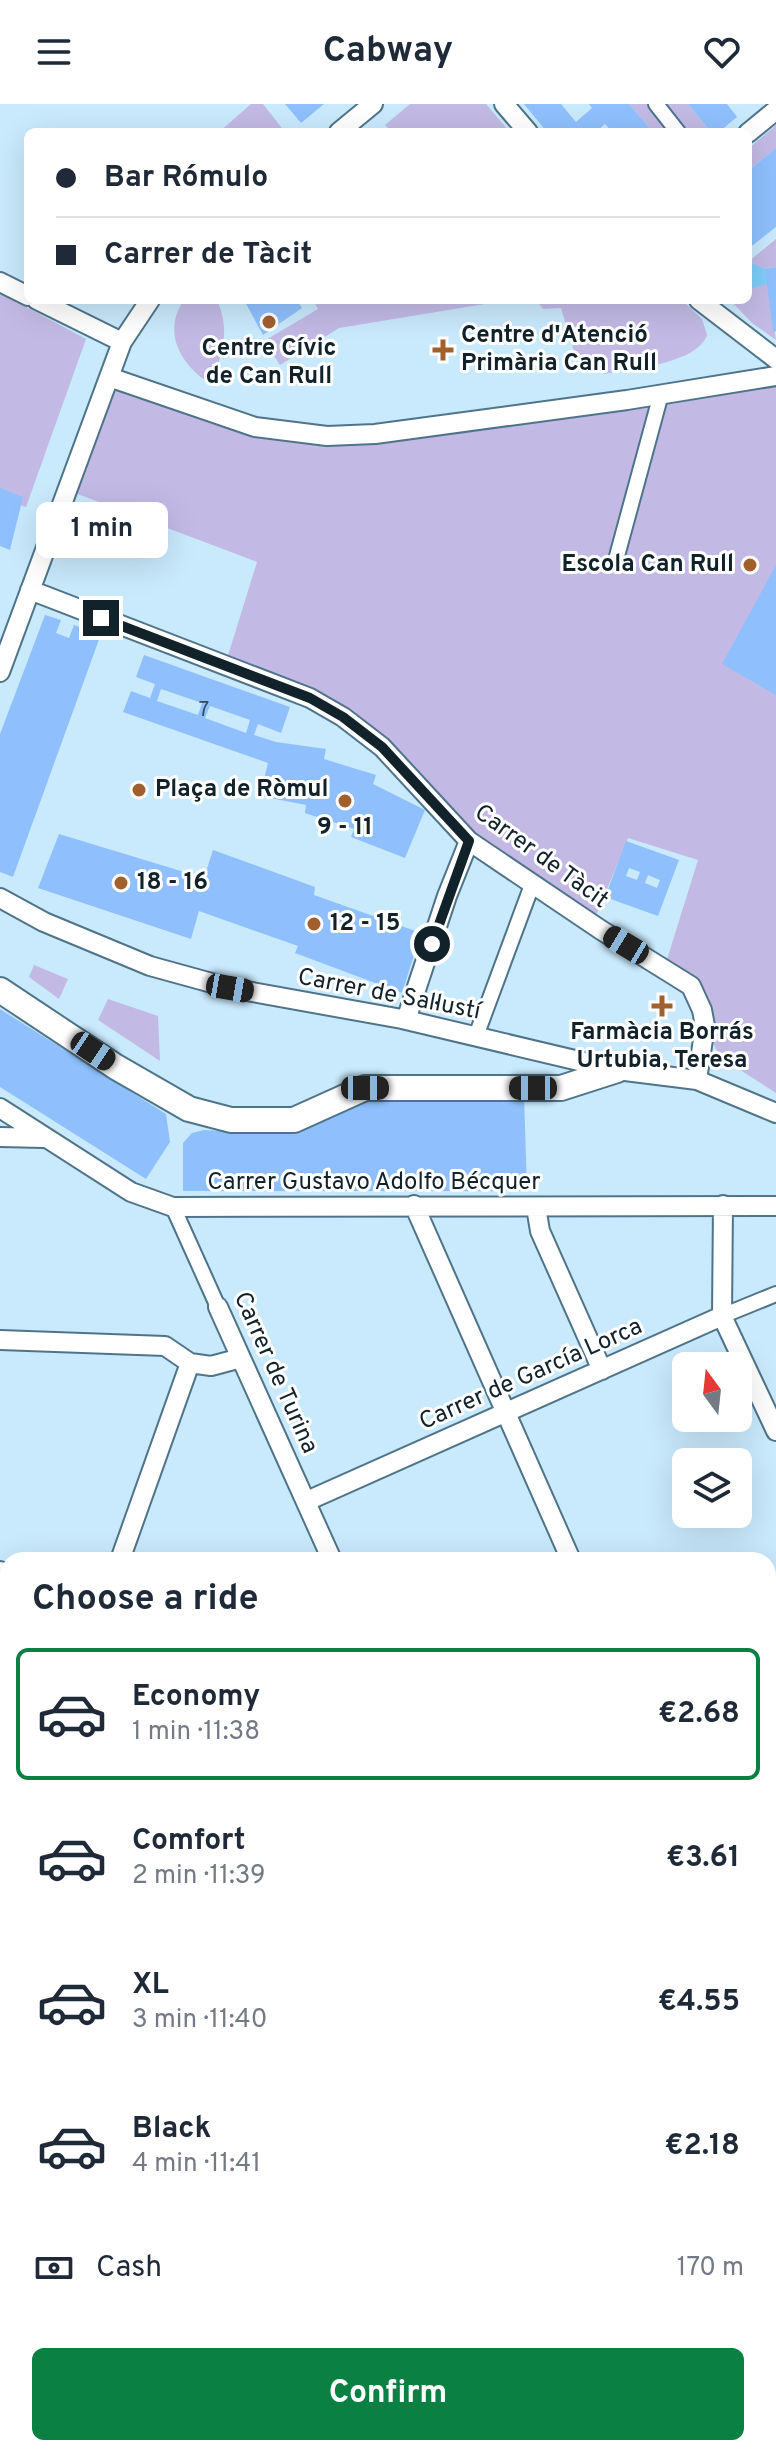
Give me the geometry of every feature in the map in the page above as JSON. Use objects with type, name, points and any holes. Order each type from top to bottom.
[{"type":"street","points":[[344,128],[373,104]]},
{"type":"street","points":[[504,104],[525,128]]},
{"type":"street","points":[[656,104],[675,128]]},
{"type":"street","points":[[752,130],[776,110]]},
{"type":"street","points":[[0,282],[24,294]]},
{"type":"street","points":[[45,304],[122,342]]},
{"type":"street","points":[[0,672],[122,342],[147,304]]},
{"type":"street","points":[[704,304],[776,359]]},
{"type":"street","points":[[109,377],[255,427],[327,436],[375,434],[776,376]]},
{"type":"street","points":[[617,556],[661,394]]},
{"type":"street","name":"Carrer de Tàcit","points":[[30,590],[310,698],[343,717],[382,747],[469,841],[691,986],[702,1010],[705,1026],[697,1080]]},
{"type":"street","points":[[406,1020],[447,896],[469,841]]},
{"type":"street","points":[[476,1036],[532,885]]},
{"type":"street","name":"Carrer de Sal·lustí","points":[[0,898],[44,922],[150,966],[230,988],[406,1020],[617,1070],[697,1080],[776,1113]]},
{"type":"street","points":[[0,990],[116,1067],[189,1109],[231,1120],[294,1120],[365,1088],[561,1088],[617,1070]]},
{"type":"street","name":"Carrer Gustavo Adolfo Bécquer","points":[[0,1108],[131,1192],[173,1207],[776,1206]]},
{"type":"street","points":[[0,1137],[47,1138]]},
{"type":"street","points":[[414,1205],[567,1552]]},
{"type":"street","points":[[723,1205],[722,1316],[776,1431]]},
{"type":"street","name":"Carrer de Turina","points":[[173,1207],[329,1552]]},
{"type":"street","points":[[536,1207],[540,1231],[602,1370]]},
{"type":"street","name":"Carrer de García Lorca","points":[[307,1501],[776,1294]]},
{"type":"street","points":[[0,1340],[165,1346],[190,1363],[211,1366],[241,1358]]},
{"type":"street","points":[[123,1552],[190,1363]]},
{"type":"shaded area","points":[[251,104],[263,104],[282,128],[224,128]]},
{"type":"shaded area","points":[[410,104],[486,104],[507,128],[388,128],[385,125]]},
{"type":"shaded area","points":[[629,104],[648,104],[667,128],[650,128]]},
{"type":"shaded area","points":[[662,104],[688,104],[708,128],[684,128]]},
{"type":"shaded area","points":[[776,125],[776,148],[752,168],[752,146]]},
{"type":"shaded area","points":[[776,239],[776,267],[765,269],[776,340],[752,323],[734,304],[752,304],[752,259]]},
{"type":"shaded area","points":[[0,293],[86,339],[26,507],[0,499]]},
{"type":"shaded area","points":[[182,304],[218,304],[224,342],[209,383],[190,367],[177,346],[175,324]]},
{"type":"shaded area","points":[[315,304],[485,304],[339,328],[280,365],[264,341],[318,309]]},
{"type":"shaded area","points":[[539,304],[686,304],[702,319],[707,335],[701,345],[677,359],[604,374],[592,357],[576,358],[561,308],[543,309]]},
{"type":"shaded area","points":[[776,376],[776,1093],[720,1057],[705,1026],[702,1010],[664,969],[698,860],[628,838],[596,916],[469,841],[343,717],[225,665],[257,562],[67,490],[109,377],[255,427],[327,436]]},
{"type":"shaded area","points":[[34,965],[68,979],[59,999],[29,977]]},
{"type":"shaded area","points":[[108,999],[158,1016],[160,1061],[98,1020]]},
{"type":"water","points":[[752,264],[765,269],[767,284],[752,288]]},
{"type":"building","points":[[285,104],[324,104],[301,123]]},
{"type":"building","points":[[524,104],[561,104],[576,122],[592,108],[589,104],[629,104],[650,128],[608,128],[605,124],[600,128],[544,128]]},
{"type":"building","points":[[688,104],[727,104],[737,117],[724,128],[708,128]]},
{"type":"building","points":[[776,148],[776,227],[752,246],[752,168]]},
{"type":"building","points":[[776,267],[776,331],[773,332],[765,269]]},
{"type":"building","name":"Centre Cívic de Can Rull","points":[[246,304],[300,304],[302,308],[263,335]]},
{"type":"building","points":[[0,488],[23,497],[10,550],[0,546]]},
{"type":"building","points":[[776,565],[776,695],[722,664]]},
{"type":"building","points":[[45,615],[61,620],[56,633],[69,638],[74,625],[101,634],[13,877],[0,872],[0,734]]},
{"type":"building","points":[[144,655],[290,707],[281,733],[258,724],[254,735],[276,742],[326,749],[324,759],[376,775],[373,784],[425,810],[405,858],[351,837],[354,829],[305,813],[306,805],[260,796],[268,763],[123,712],[131,691],[150,698],[155,684],[136,677]],"holes":[[[161,689],[202,703],[198,715],[157,701]],[[210,706],[250,720],[246,733],[205,718]]]},
{"type":"building","points":[[59,834],[204,878],[213,850],[315,887],[314,895],[421,933],[402,993],[295,953],[298,946],[199,911],[191,939],[38,888]]},
{"type":"building","points":[[626,841],[679,860],[658,916],[605,897]],"holes":[[[629,868],[640,872],[637,880],[626,876]],[[648,875],[660,880],[657,888],[645,883]]]},
{"type":"building","points":[[0,1009],[166,1114],[170,1142],[146,1179],[0,1087]]},
{"type":"building","points":[[375,1094],[524,1095],[527,1191],[183,1191],[183,1143],[192,1133],[204,1130],[257,1133],[294,1128]]},
{"type":"place","name":"Centre Cívic de Can Rull","points":[[269,322]]},
{"type":"place","name":"Centre d'Atenció Primària Can Rull","points":[[443,350]]},
{"type":"place","name":"Escola Can Rull","points":[[750,565]]},
{"type":"place","name":"Plaça de Ròmul","points":[[139,790]]},
{"type":"place","name":"9 - 11","points":[[345,801]]},
{"type":"place","name":"18 - 16","points":[[121,883]]},
{"type":"place","name":"12 - 15","points":[[314,924]]},
{"type":"place","name":"Farmàcia Borrás Urtubia, Teresa","points":[[662,1006]]},
{"type":"route","points":[[101,618],[310,698],[343,717],[382,747],[469,841],[432,944]]}]
